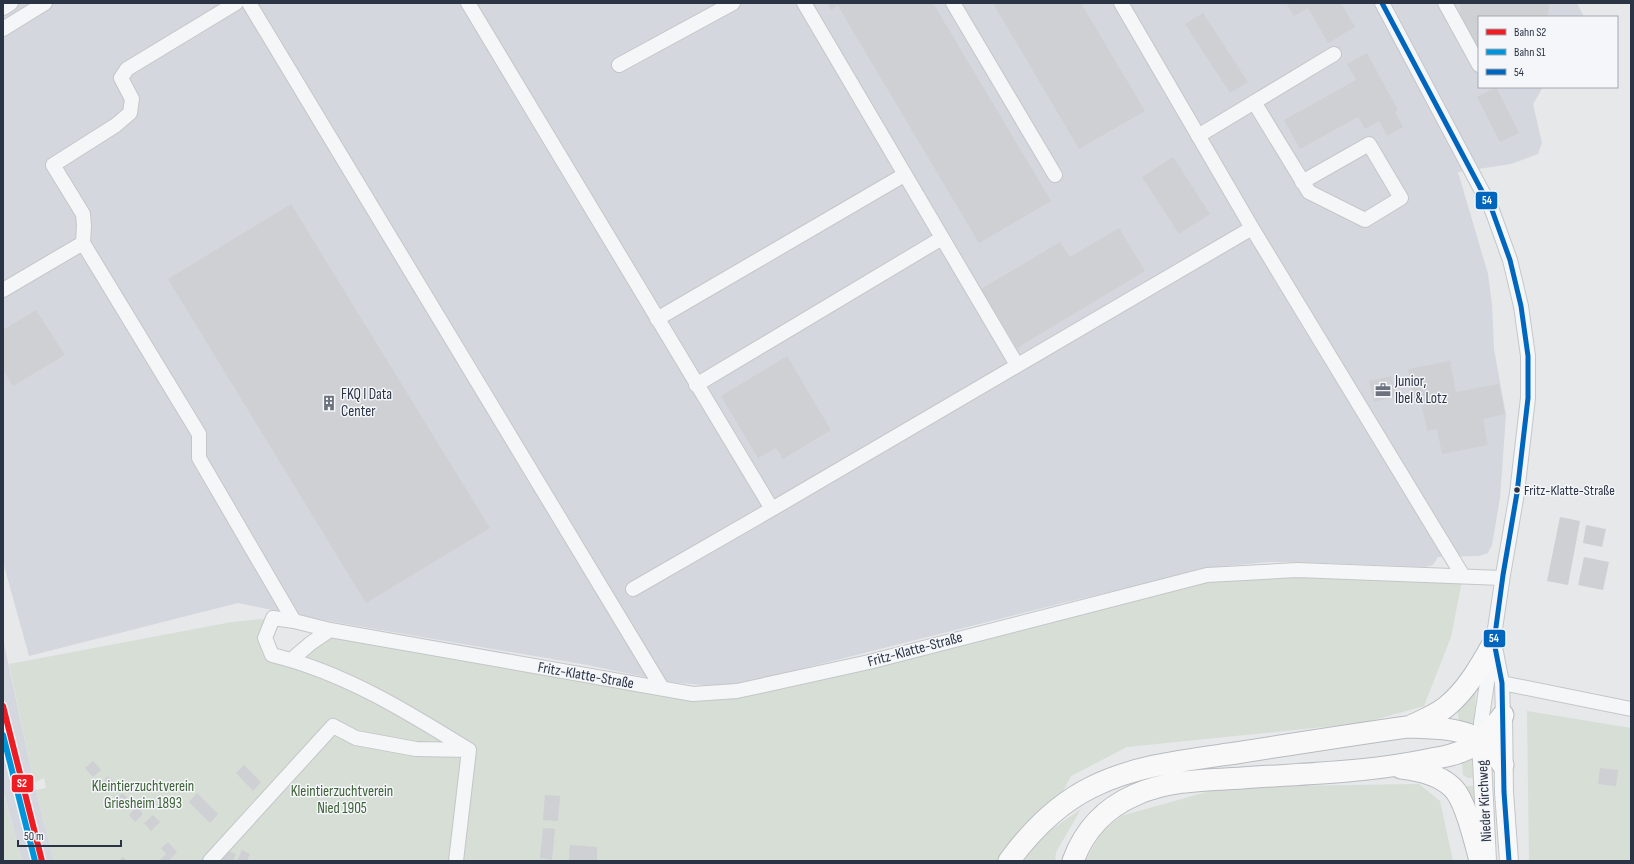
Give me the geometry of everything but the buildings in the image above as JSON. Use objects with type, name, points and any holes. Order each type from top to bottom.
[{"type":"highway","points":[[1407,727],[1428,718],[1446,707],[1470,681],[1494,642]]},
{"type":"highway","points":[[1073,861],[1085,835],[1095,823],[1119,803],[1153,788],[1196,781],[1387,767],[1456,755],[1481,741],[1493,729],[1503,715]]},
{"type":"highway","points":[[1009,861],[1034,830],[1050,814],[1070,799],[1111,778],[1175,762],[1407,727],[1452,730],[1481,741],[1489,747],[1503,765]]},
{"type":"highway","points":[[1387,767],[1411,769],[1424,772],[1440,779],[1453,788],[1459,797],[1471,826],[1480,861]]},
{"type":"main road","name":"Nieder Kirchweg","points":[[1503,715],[1504,792],[1509,861]]},
{"type":"main road","name":"Nieder Kirchweg","points":[[1481,741],[1487,861]]},
{"type":"street","points":[[3,8],[11,3]]},
{"type":"street","points":[[3,29],[45,3]]},
{"type":"street","points":[[236,3],[127,69],[122,78],[132,99],[130,113],[116,125],[53,165],[83,214],[83,242],[199,434],[199,458],[294,621]]},
{"type":"street","points":[[249,3],[662,688]]},
{"type":"street","points":[[468,3],[696,385],[772,508]]},
{"type":"street","points":[[620,65],[733,3]]},
{"type":"street","points":[[804,3],[1017,365]]},
{"type":"street","points":[[953,3],[1055,175]]},
{"type":"street","points":[[1121,3],[1252,228],[1463,576]]},
{"type":"street","points":[[1382,3],[1492,210],[1510,260],[1521,306],[1528,356],[1528,398],[1518,493],[1502,578],[1482,723],[1481,741]]},
{"type":"street","points":[[1446,3],[1478,63]]},
{"type":"street","points":[[1198,136],[1334,54]]},
{"type":"street","points":[[1254,102],[1302,182],[1309,192],[1365,220],[1401,198],[1369,144],[1302,182]]},
{"type":"street","points":[[657,319],[904,175]]},
{"type":"street","points":[[634,589],[1252,228]]},
{"type":"street","points":[[696,385],[942,238]]},
{"type":"street","points":[[3,290],[83,242]]},
{"type":"street","name":"Fritz-Klatte-Straße","points":[[469,750],[425,722],[356,686],[291,660],[272,655],[265,638],[273,618],[294,621],[330,630],[693,694],[737,691],[869,662],[1207,575],[1297,570],[1502,578]]},
{"type":"street","points":[[291,660],[310,643],[330,630]]},
{"type":"street","points":[[1494,642],[1502,683],[1503,715]]},
{"type":"street","points":[[1502,683],[1631,709]]},
{"type":"street","points":[[210,861],[333,726],[356,738],[416,749],[469,750],[456,861]]},
{"type":"shaded area","points":[[3,3],[1577,3],[1584,16],[1478,16],[1478,88],[1542,88],[1533,104],[1542,143],[1538,154],[1511,164],[1458,172],[1488,274],[1492,304],[1494,349],[1506,415],[1500,498],[1492,545],[1488,553],[1479,556],[1438,557],[1433,565],[1425,567],[1269,562],[1215,567],[1063,603],[749,682],[714,686],[669,682],[587,665],[322,620],[238,603],[29,656],[3,562]]},
{"type":"shaded area","points":[[3,639],[34,783],[54,861],[22,861],[3,790]]},
{"type":"green space","points":[[1207,575],[1463,576],[1451,637],[1424,706],[1363,723],[1127,747],[1071,776],[1051,814],[1009,861],[54,861],[36,790],[46,788],[44,778],[34,783],[9,664],[232,622],[273,618],[265,638],[273,655],[291,660],[330,630],[662,688],[737,691]]},
{"type":"green space","points":[[1476,684],[1474,728],[1459,722],[1457,706]]},
{"type":"green space","points":[[1527,711],[1631,728],[1631,861],[1529,861]]},
{"type":"green space","points":[[1472,758],[1473,778],[1468,778],[1463,775],[1462,762]]},
{"type":"green space","points":[[1419,784],[1440,801],[1453,861],[1085,861],[1102,832],[1121,816],[1224,787]]},
{"type":"green space","points":[[1465,786],[1474,786],[1478,813],[1471,795]]},
{"type":"green space","points":[[3,790],[5,799],[22,861],[3,861]]},
{"type":"green space","points":[[1081,809],[1056,852],[1055,861],[1024,861],[1039,838]]},
{"type":"rail line","name":"S2","points":[[3,706],[42,861]]},
{"type":"rail line","name":"S1","points":[[3,735],[35,861]]},
{"type":"transit line","name":"54","points":[[1382,3],[1492,210],[1510,260],[1521,306],[1528,356],[1528,398],[1517,493],[1503,575],[1494,642],[1502,683],[1504,792],[1509,861]]},
{"type":"place","name":"Junior, Ibel & Lotz","points":[[1383,390]]},
{"type":"place","name":"FKQ I Data Center","points":[[329,403]]},
{"type":"place","name":"Fritz-Klatte-Straße","points":[[1517,490]]},
{"type":"park label","name":"Kleintierzuchtverein Griesheim 1893","points":[[143,794]]},
{"type":"park label","name":"Kleintierzuchtverein Nied 1905","points":[[342,800]]}]
